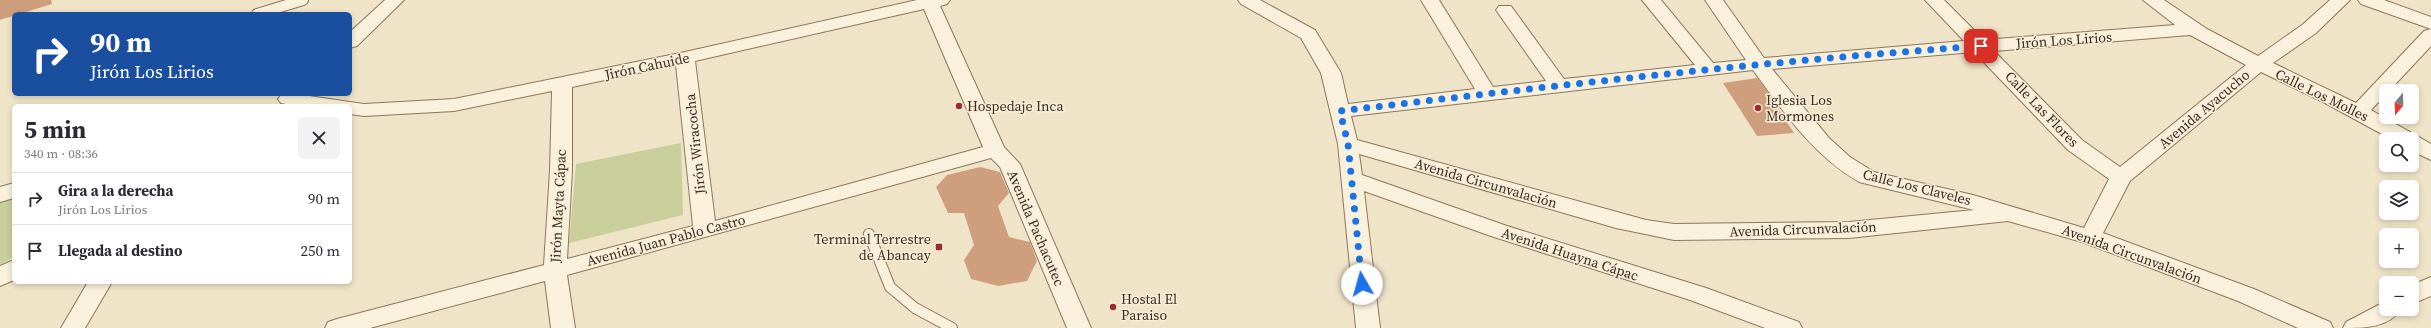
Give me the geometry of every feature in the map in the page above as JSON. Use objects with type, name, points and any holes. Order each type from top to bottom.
[{"type":"street","points":[[352,40],[395,0]]},
{"type":"street","points":[[1247,0],[1308,34],[1331,72],[1348,144],[1350,179],[1368,328]]},
{"type":"street","points":[[1430,0],[1488,94]]},
{"type":"street","points":[[1651,0],[1710,70]]},
{"type":"street","name":"Calle Los Claveles","points":[[1714,0],[1758,65],[1818,142],[1852,170],[1867,177],[1973,202],[2008,214]]},
{"type":"street","name":"Calle Las Flores","points":[[1934,0],[1981,46],[2075,145],[2121,177]]},
{"type":"street","name":"Calle Los Molles","points":[[2152,0],[2191,29],[2258,65],[2358,112],[2394,132]]},
{"type":"street","name":"Avenida Ayacucho","points":[[2090,237],[2121,177],[2210,107],[2258,65],[2309,29],[2341,0]]},
{"type":"street","points":[[2367,0],[2431,23]]},
{"type":"street","name":"Jirón Cahuide","points":[[352,108],[364,110],[454,105],[685,58],[933,1]]},
{"type":"street","name":"Avenida Pachacutec","points":[[933,1],[995,150],[1009,164],[1079,328]]},
{"type":"street","points":[[1505,10],[1559,85]]},
{"type":"street","name":"Jirón Los Lirios","points":[[1340,111],[1559,85],[1758,65],[2191,29]]},
{"type":"street","points":[[2358,112],[2431,35]]},
{"type":"street","name":"Jirón Wiracocha","points":[[685,58],[705,231]]},
{"type":"street","name":"Jirón Mayta Cápac","points":[[562,84],[561,171],[555,269],[563,328]]},
{"type":"street","points":[[287,100],[321,104]]},
{"type":"street","name":"Avenida Circunvalación","points":[[1348,144],[1616,221],[1646,228],[1674,232],[1849,230],[2008,214],[2090,237],[2246,295],[2321,328]]},
{"type":"street","points":[[2419,146],[2431,153]]},
{"type":"street","name":"Avenida Juan Pablo Castro","points":[[337,328],[555,269],[705,231],[995,150]]},
{"type":"street","name":"Avenida Huayna Cápac","points":[[1350,179],[1499,231],[1698,294],[1790,328]]},
{"type":"street","points":[[0,195],[12,191]]},
{"type":"street","points":[[0,278],[12,269]]},
{"type":"street","points":[[73,328],[84,306],[99,284]]},
{"type":"street","points":[[2419,292],[2431,285]]},
{"type":"street","points":[[2355,328],[2379,315]]},
{"type":"lane","points":[[264,12],[303,0]]},
{"type":"lane","points":[[869,234],[890,287],[915,308],[952,328]]},
{"type":"green space","points":[[681,143],[683,215],[569,243],[576,164]]},
{"type":"green space","points":[[12,195],[12,257],[0,266],[0,199]]},
{"type":"building","points":[[0,0],[51,0],[52,4],[26,12],[12,12],[12,16],[0,20]]},
{"type":"building","name":"Iglesia Los Mormones","points":[[1757,78],[1794,133],[1757,136],[1723,83]]},
{"type":"building","points":[[980,167],[1000,172],[1009,193],[998,206],[1009,237],[1030,242],[1037,261],[1027,281],[998,286],[971,279],[964,260],[974,245],[964,213],[948,213],[936,187],[947,175]]},
{"type":"place","name":"Hospedaje Inca","points":[[959,106]]},
{"type":"place","name":"Iglesia Los Mormones","points":[[1758,108]]},
{"type":"place","name":"Terminal Terrestre de Abancay","points":[[939,247]]},
{"type":"place","name":"Hostal El Paraiso","points":[[1113,307]]},
{"type":"route","points":[[1362,284],[1352,197],[1348,144],[1340,111],[1604,80],[1874,54],[1981,46]]}]
